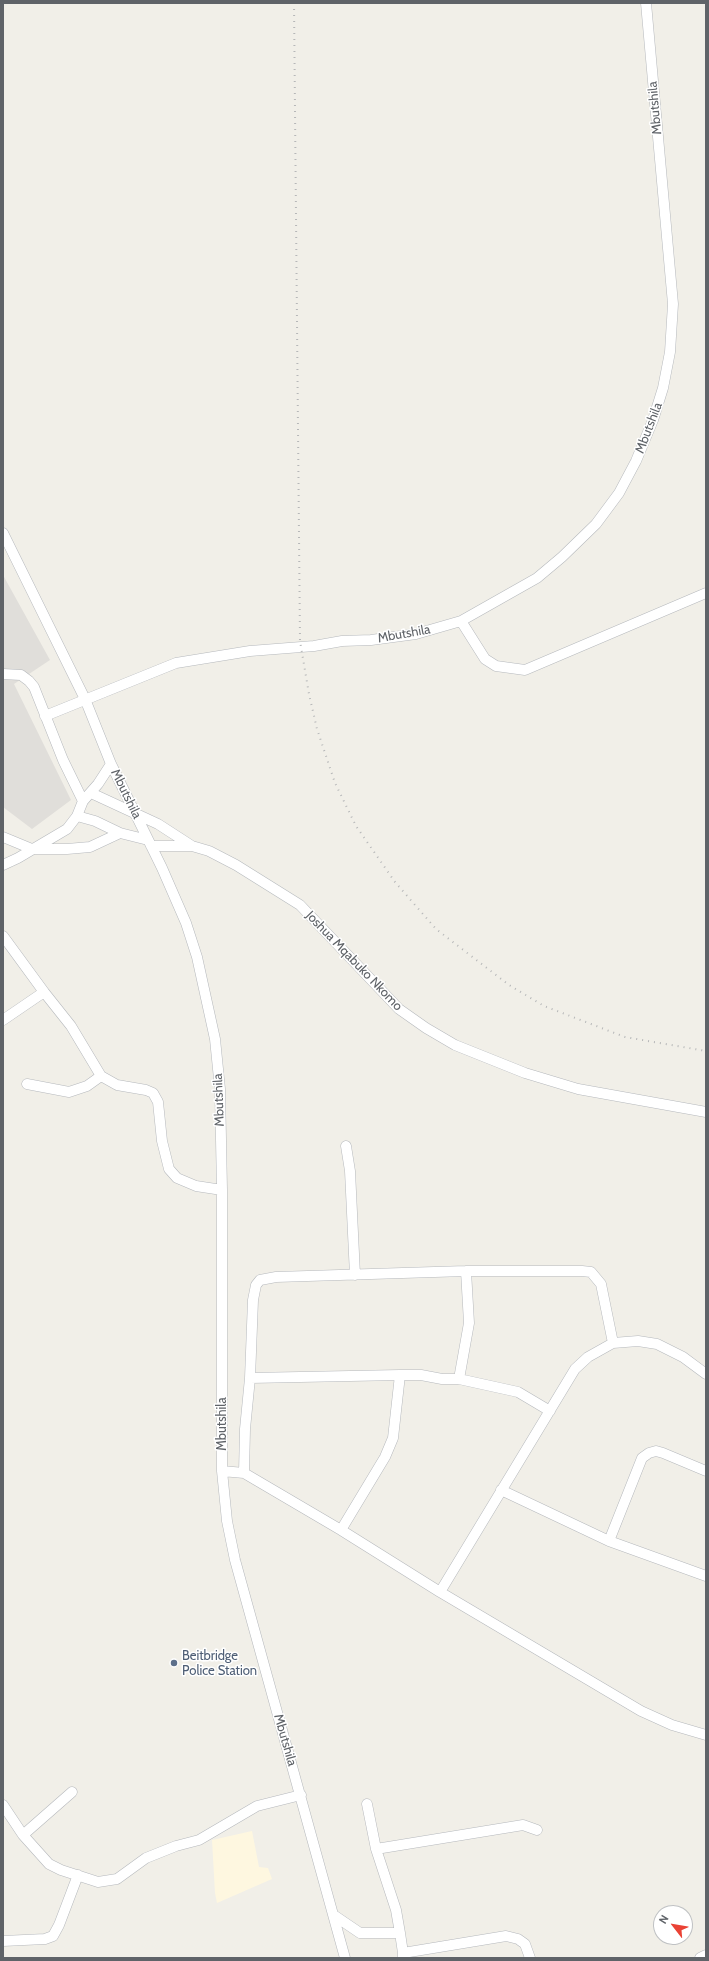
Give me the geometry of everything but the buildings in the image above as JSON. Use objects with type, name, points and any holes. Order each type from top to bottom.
[{"type":"street","name":"Mbutshila","points":[[345,1958],[235,1560],[226,1521],[222,1471],[222,1190],[220,1089],[214,1032],[197,956],[186,923],[136,813],[111,764],[85,699],[176,662],[250,651],[314,646],[342,641],[371,640],[416,634],[461,622],[537,578],[596,524],[619,493],[636,461],[653,420],[663,388],[670,352],[673,304],[646,3]]},
{"type":"street","points":[[3,533],[85,699],[45,716]]},
{"type":"street","points":[[461,622],[485,659],[496,666],[525,670],[706,593]]},
{"type":"street","points":[[3,674],[21,675],[29,681],[38,695],[45,716],[83,801]]},
{"type":"street","points":[[3,865],[67,828],[77,816],[83,801],[91,793],[111,764]]},
{"type":"street","points":[[91,793],[136,813],[178,835],[192,846]]},
{"type":"street","points":[[77,816],[95,821],[150,843],[192,846]]},
{"type":"street","points":[[3,837],[32,849],[68,849],[90,847],[120,832]]},
{"type":"street","name":"Joshua Mqabuko Nkomo","points":[[192,846],[209,851],[236,864],[300,905],[399,1009],[426,1028],[455,1045],[525,1073],[578,1089],[706,1112]]},
{"type":"street","points":[[3,936],[71,1026],[101,1076],[117,1085],[146,1090],[153,1093],[158,1102],[162,1141],[169,1169],[177,1178],[196,1186],[222,1190]]},
{"type":"street","points":[[3,1020],[44,992]]},
{"type":"street","points":[[27,1084],[69,1092],[87,1086],[101,1076]]},
{"type":"street","points":[[346,1146],[350,1171],[355,1275]]},
{"type":"street","points":[[244,1473],[245,1429],[250,1378],[252,1300],[256,1285],[260,1280],[276,1277],[466,1271],[574,1269],[591,1272],[601,1284],[613,1344]]},
{"type":"street","points":[[459,1379],[469,1323],[466,1271]]},
{"type":"street","points":[[440,1592],[575,1369],[588,1357],[613,1344],[638,1342],[657,1344],[683,1357],[706,1374]]},
{"type":"street","points":[[341,1530],[385,1457],[393,1438],[400,1375]]},
{"type":"street","points":[[250,1378],[421,1375],[442,1379],[459,1379],[518,1392],[550,1411]]},
{"type":"street","points":[[608,1540],[642,1458],[649,1453],[656,1451],[706,1471]]},
{"type":"street","points":[[222,1471],[244,1473],[341,1530],[440,1592],[641,1711],[672,1725],[706,1735]]},
{"type":"street","points":[[501,1490],[608,1540],[706,1576]]},
{"type":"street","points":[[23,1835],[72,1792]]},
{"type":"street","points":[[3,1805],[23,1835],[49,1864],[98,1882],[117,1879],[146,1858],[170,1848],[199,1840],[257,1806],[301,1795]]},
{"type":"street","points":[[367,1804],[376,1849],[396,1910],[403,1955],[506,1936],[518,1939],[525,1944],[530,1958]]},
{"type":"street","points":[[376,1849],[523,1825],[538,1830]]},
{"type":"street","points":[[3,1941],[45,1939],[53,1936],[59,1926],[78,1875]]},
{"type":"street","points":[[334,1916],[360,1933],[400,1933]]},
{"type":"street","points":[[700,1958],[706,1955]]},
{"type":"shaded area","points":[[3,575],[50,660],[14,684],[71,800],[32,829],[3,807]]},
{"type":"shaded area","points":[[252,1831],[259,1867],[268,1868],[272,1879],[217,1903],[215,1893],[212,1840]]},
{"type":"railway","points":[[294,3],[300,641],[309,694],[317,729],[335,783],[356,826],[395,882],[436,929],[509,985],[544,1006],[625,1037],[706,1051]]},
{"type":"place","name":"Beitbridge Police Station","points":[[174,1663]]}]
